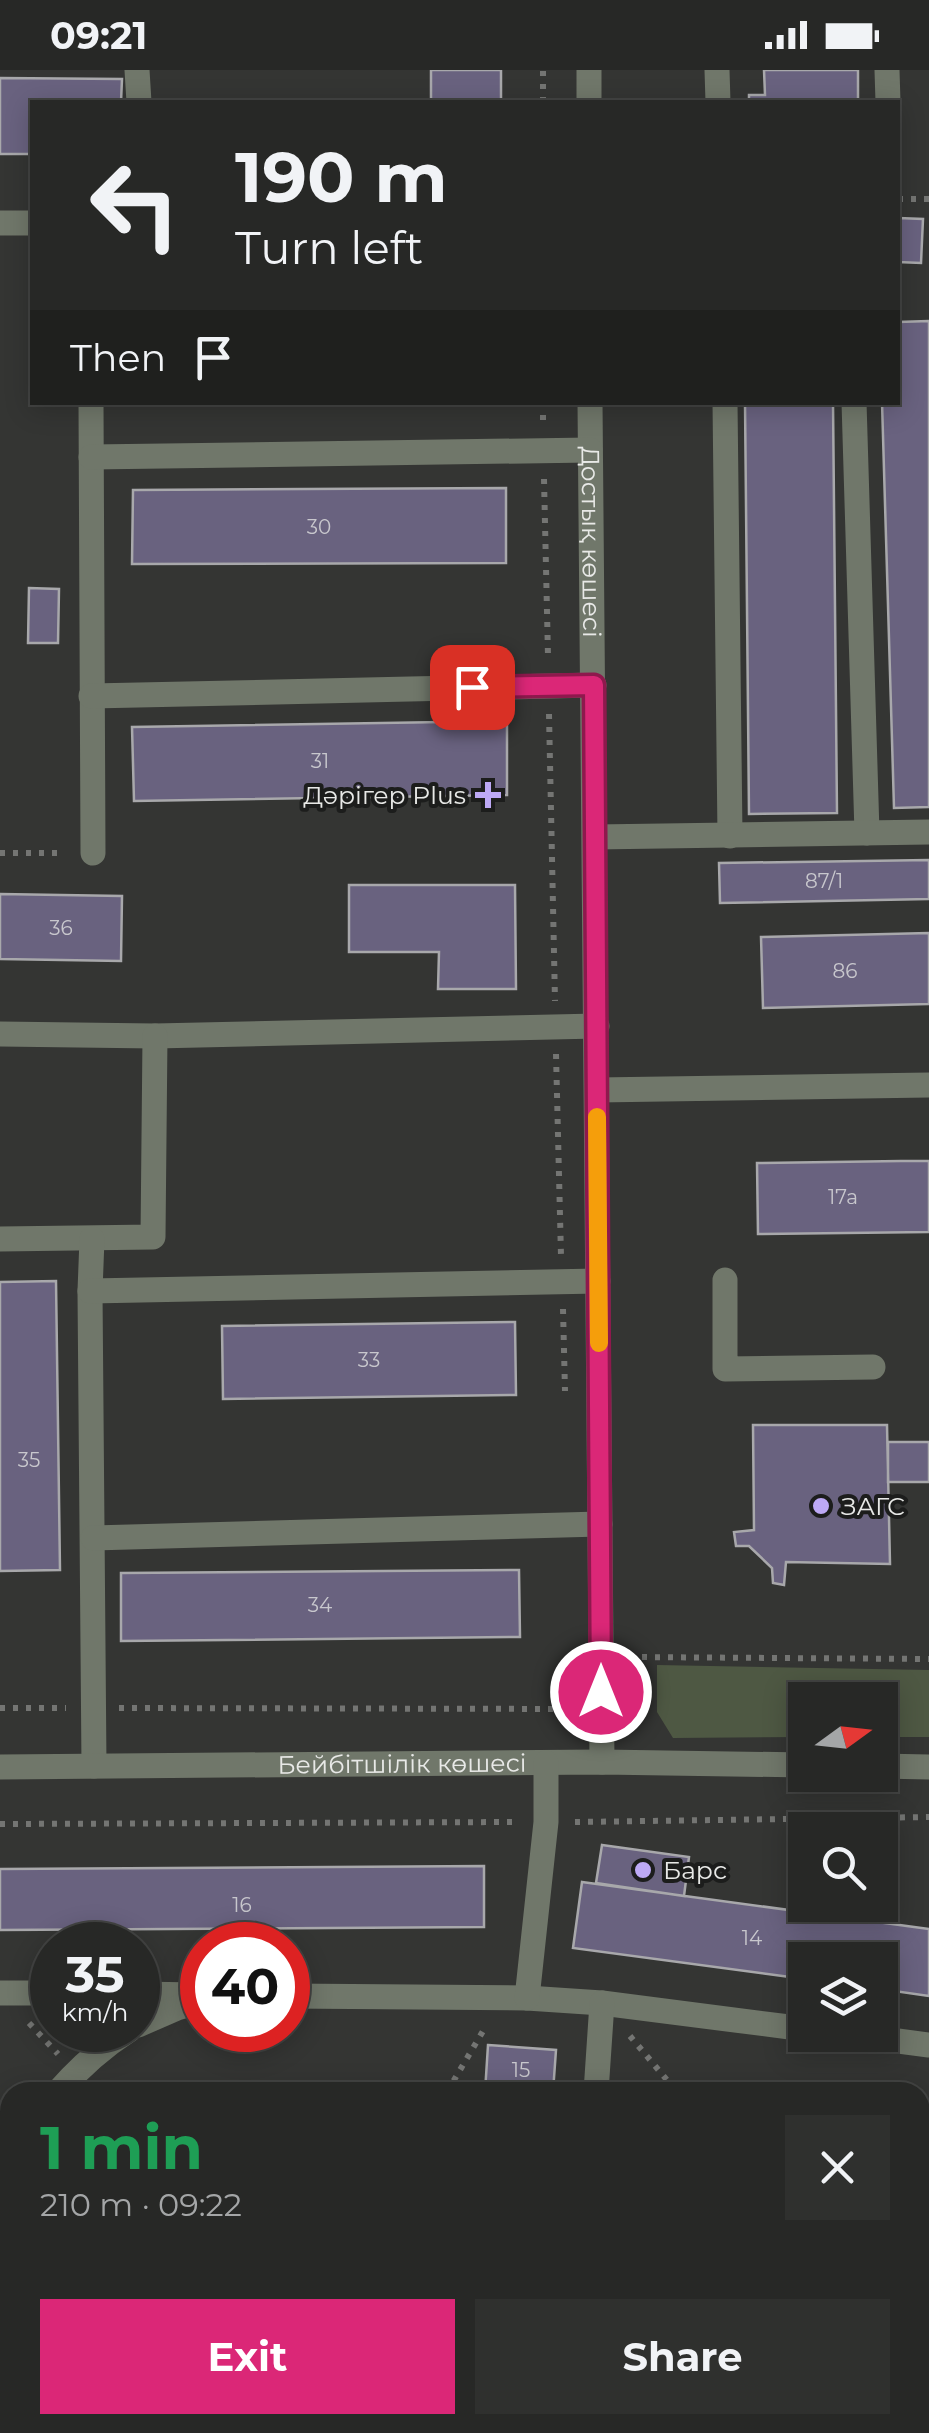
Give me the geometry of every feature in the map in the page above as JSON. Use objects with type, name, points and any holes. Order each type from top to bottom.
[{"type":"street","points":[[138,70],[139,100]]},
{"type":"street","points":[[589,70],[589,100]]},
{"type":"street","points":[[717,70],[718,100]]},
{"type":"street","points":[[887,70],[888,100]]},
{"type":"street","points":[[0,223],[30,223]]},
{"type":"street","points":[[91,405],[93,853]]},
{"type":"street","name":"Достық көшесі","points":[[590,405],[602,1762]]},
{"type":"street","points":[[725,405],[730,836]]},
{"type":"street","points":[[854,405],[867,834]]},
{"type":"street","points":[[91,458],[590,450]]},
{"type":"street","points":[[91,696],[594,685]]},
{"type":"street","points":[[595,837],[929,832]]},
{"type":"street","points":[[0,1034],[155,1036],[596,1026]]},
{"type":"street","points":[[0,1239],[154,1237],[155,1036]]},
{"type":"street","points":[[597,1090],[929,1085]]},
{"type":"street","points":[[92,1239],[94,1766]]},
{"type":"street","points":[[725,1280],[725,1369],[872,1368]]},
{"type":"street","points":[[90,1291],[598,1281]]},
{"type":"street","points":[[93,1538],[600,1524]]},
{"type":"street","name":"Бейбітшілік көшесі","points":[[0,1767],[573,1762],[788,1765]]},
{"type":"street","points":[[514,1999],[546,1822],[546,1763]]},
{"type":"street","points":[[898,1766],[929,1766]]},
{"type":"street","points":[[1,1992],[30,1993]]},
{"type":"street","points":[[310,1996],[602,2003],[788,2027]]},
{"type":"street","points":[[597,2082],[602,2003]]},
{"type":"street","points":[[898,2041],[929,2045]]},
{"type":"street","points":[[67,2082],[98,2052]]},
{"type":"path","points":[[543,70],[543,100]]},
{"type":"path","points":[[900,199],[929,200]]},
{"type":"path","points":[[543,405],[565,1394]]},
{"type":"path","points":[[0,853],[93,853]]},
{"type":"path","points":[[601,1656],[929,1660]]},
{"type":"path","points":[[572,1691],[573,1762]]},
{"type":"path","points":[[0,1708],[573,1709]]},
{"type":"path","points":[[0,1824],[929,1817]]},
{"type":"path","points":[[1,1992],[65,2082]]},
{"type":"path","points":[[454,2082],[514,1999]]},
{"type":"path","points":[[602,2003],[669,2082]]},
{"type":"green space","points":[[657,1665],[929,1670],[929,1737],[898,1737],[898,1682],[788,1682],[788,1737],[673,1738],[657,1712]]},
{"type":"building","points":[[431,70],[501,70],[501,100],[431,100]]},
{"type":"building","points":[[764,70],[858,70],[858,100],[749,100],[749,95],[765,95]]},
{"type":"building","points":[[0,78],[122,79],[121,100],[30,100],[30,154],[0,154]]},
{"type":"building","points":[[900,218],[923,219],[921,263],[900,262]]},
{"type":"building","points":[[929,321],[929,807],[894,808],[882,405],[900,405],[900,322]]},
{"type":"building","points":[[745,405],[833,405],[837,813],[749,814]]},
{"type":"building","points":[[506,488],[506,563],[132,564],[133,490]]},
{"type":"building","points":[[29,588],[59,589],[58,643],[28,643]]},
{"type":"building","points":[[507,721],[507,795],[134,801],[132,727]]},
{"type":"building","points":[[929,860],[929,899],[720,903],[719,863]]},
{"type":"building","points":[[349,885],[515,885],[516,989],[438,989],[439,952],[349,952]]},
{"type":"building","points":[[0,894],[122,896],[121,961],[0,959]]},
{"type":"building","points":[[929,933],[929,1004],[763,1008],[761,937]]},
{"type":"building","points":[[929,1161],[929,1232],[758,1234],[757,1163]]},
{"type":"building","points":[[56,1281],[60,1570],[0,1571],[0,1282]]},
{"type":"building","points":[[515,1322],[516,1395],[223,1399],[222,1326]]},
{"type":"building","name":"ЗАГС","points":[[753,1425],[887,1425],[890,1564],[786,1562],[784,1585],[773,1583],[772,1568],[749,1546],[736,1546],[734,1532],[754,1530]]},
{"type":"building","points":[[888,1442],[929,1442],[929,1482],[888,1482]]},
{"type":"building","points":[[519,1570],[520,1637],[121,1641],[121,1573]]},
{"type":"building","name":"Барс","points":[[602,1845],[689,1857],[684,1896],[596,1883]]},
{"type":"building","points":[[484,1866],[484,1927],[310,1928],[310,1922],[180,1922],[180,1929],[160,1929],[160,1922],[30,1922],[30,1930],[0,1930],[0,1869]]},
{"type":"building","points":[[582,1882],[788,1910],[788,1922],[877,1922],[929,1929],[929,1996],[898,1992],[898,1942],[788,1942],[788,1977],[573,1948]]},
{"type":"building","points":[[488,2045],[556,2050],[554,2082],[486,2082]]},
{"type":"slow traffic","points":[[597,1117],[599,1343]]},
{"type":"place","name":"Дәрігер Plus","points":[[488,795]]},
{"type":"place","name":"ЗАГС","points":[[821,1506]]},
{"type":"place","name":"Барс","points":[[643,1870]]},
{"type":"route","points":[[472,687],[594,685],[601,1692]]}]
